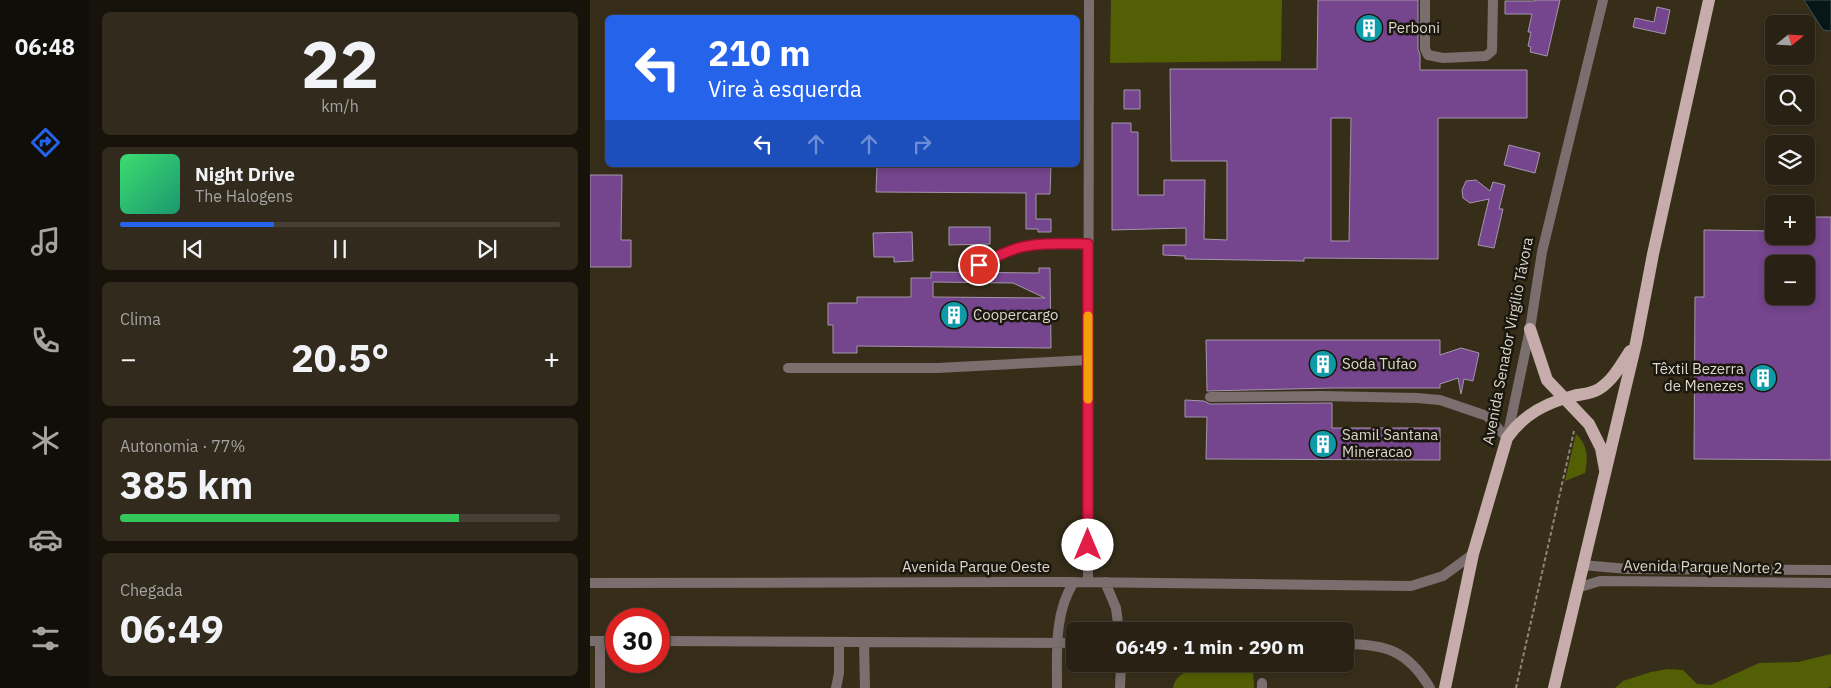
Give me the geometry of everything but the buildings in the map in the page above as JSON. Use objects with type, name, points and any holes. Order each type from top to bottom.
[{"type":"main road","points":[[1554,688],[1576,588],[1606,475],[1636,343],[1653,254],[1709,0]]},
{"type":"main road","points":[[1530,329],[1547,380],[1563,399],[1589,424],[1600,448],[1606,475]]},
{"type":"main road","points":[[1506,438],[1531,412],[1563,399],[1597,391],[1614,375],[1636,343]]},
{"type":"main road","name":"Avenida Senador Virgílio Távora","points":[[1445,688],[1473,554],[1506,438]]},
{"type":"street","points":[[1088,582],[1089,0]]},
{"type":"street","points":[[1424,0],[1425,49],[1428,54],[1434,57],[1443,58],[1486,56],[1490,54],[1492,51],[1492,0]]},
{"type":"street","name":"Avenida Senador Virgílio Távora","points":[[1506,438],[1530,329],[1542,252],[1603,0]]},
{"type":"street","points":[[979,265],[1020,247],[1048,244],[1088,244]]},
{"type":"street","points":[[788,368],[938,368],[1088,360]]},
{"type":"street","points":[[1210,396],[1332,396],[1440,400],[1487,416],[1506,438]]},
{"type":"street","name":"Avenida Parque Oeste","points":[[590,582],[1105,582],[1411,586],[1443,576],[1473,554]]},
{"type":"street","name":"Avenida Parque Norte 2","points":[[1582,565],[1628,569],[1831,570]]},
{"type":"street","name":"Avenida Parque Norte 2","points":[[1576,588],[1600,581],[1831,583]]},
{"type":"street","points":[[1057,688],[1058,643],[1063,603],[1066,593],[1074,582]]},
{"type":"street","points":[[1105,582],[1116,608],[1118,622]]},
{"type":"street","points":[[595,641],[600,688]]},
{"type":"street","points":[[670,641],[1066,643]]},
{"type":"street","points":[[864,642],[865,688]]},
{"type":"street","points":[[836,688],[839,673],[840,643]]},
{"type":"street","points":[[1354,645],[1384,647],[1401,655],[1412,664],[1430,688]]},
{"type":"street","points":[[1120,672],[1120,688]]},
{"type":"path","points":[[1516,688],[1574,431]]},
{"type":"green space","points":[[1111,0],[1282,0],[1281,61],[1110,63]]},
{"type":"green space","points":[[1576,434],[1585,447],[1587,462],[1585,473],[1565,481]]},
{"type":"green space","points":[[1831,654],[1831,686],[1828,688],[1615,688],[1623,681],[1668,669],[1683,670],[1697,684],[1711,685],[1759,663],[1798,662]]},
{"type":"green space","points":[[1187,672],[1253,672],[1254,688],[1173,688],[1180,675]]},
{"type":"shaded area","points":[[1804,0],[1831,0],[1831,31],[1823,30]]},
{"type":"slow traffic","points":[[1088,316],[1088,399]]},
{"type":"place","name":"Perboni","points":[[1369,28]]},
{"type":"place","name":"Coopercargo","points":[[954,315]]},
{"type":"place","name":"Soda Tufao","points":[[1323,364]]},
{"type":"place","name":"Têxtil Bezerra de Menezes","points":[[1763,378]]},
{"type":"place","name":"Samil Santana Mineracao","points":[[1323,444]]},
{"type":"route","points":[[979,265],[1020,247],[1048,244],[1088,244],[1088,545]]}]
